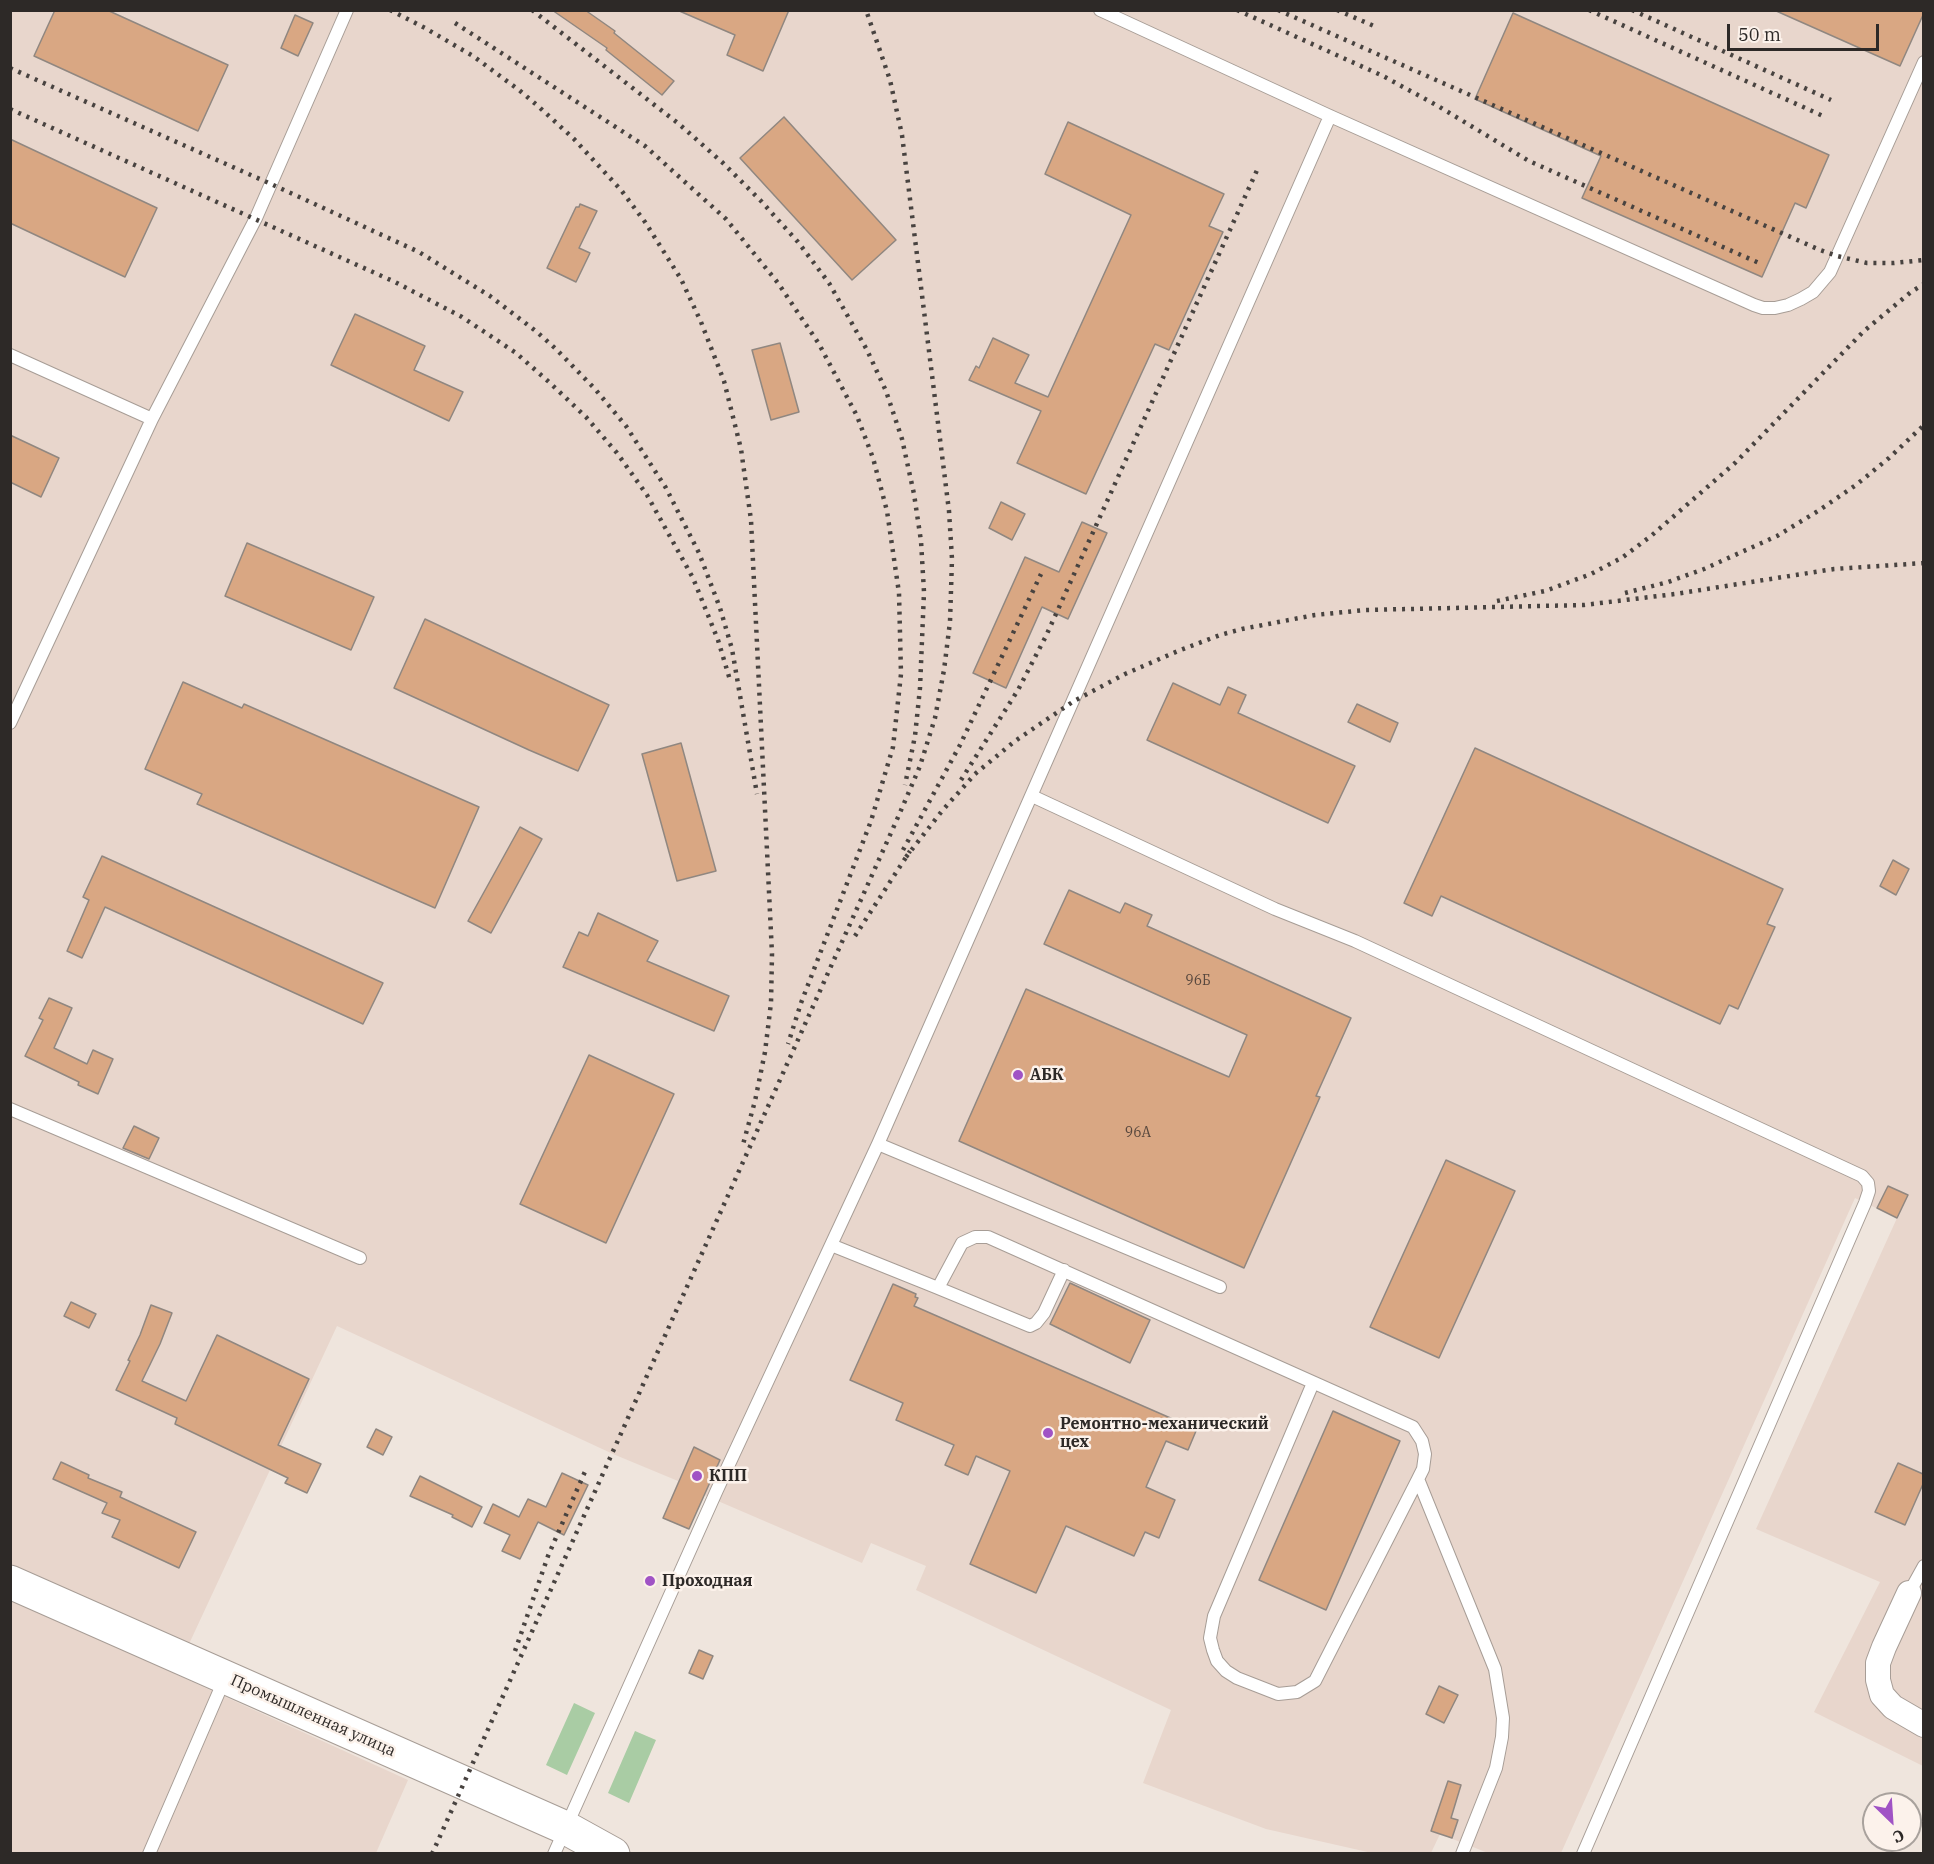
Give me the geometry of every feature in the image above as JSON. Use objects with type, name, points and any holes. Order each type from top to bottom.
[{"type":"street","name":"Промышленная улица","points":[[10,1582],[226,1677],[560,1841],[613,1854]]},
{"type":"street","points":[[1909,1593],[1878,1663],[1878,1680],[1882,1695],[1893,1707],[1923,1725]]},
{"type":"lane","points":[[10,723],[152,419],[256,218],[347,10]]},
{"type":"lane","points":[[1100,10],[1330,116],[1754,305],[1775,308],[1788,305],[1813,292],[1830,272],[1923,62]]},
{"type":"lane","points":[[560,1841],[717,1490],[878,1144],[1330,116]]},
{"type":"lane","points":[[10,355],[152,419]]},
{"type":"lane","points":[[1032,796],[1275,909],[1356,941],[1862,1176],[1868,1183],[1869,1191],[1865,1203],[1583,1854]]},
{"type":"lane","points":[[10,1109],[360,1258]]},
{"type":"lane","points":[[878,1144],[1220,1287]]},
{"type":"lane","points":[[938,1288],[962,1243],[975,1237],[988,1236],[1413,1427],[1422,1441],[1425,1454],[1423,1469],[1418,1479],[1315,1681],[1297,1692],[1278,1694],[1226,1671],[1217,1661],[1210,1638],[1214,1616],[1314,1383]]},
{"type":"lane","points":[[831,1245],[1030,1326],[1040,1319],[1064,1270]]},
{"type":"lane","points":[[1418,1479],[1495,1669],[1503,1718],[1502,1737],[1492,1780],[1462,1854]]},
{"type":"lane","points":[[1909,1593],[1923,1566]]},
{"type":"lane","points":[[149,1854],[226,1677]]},
{"type":"shaded area","points":[[11,11],[1923,11],[1923,1766],[1814,1712],[1880,1582],[1756,1529],[1897,1218],[1855,1198],[1561,1853],[1488,1853],[1440,1834],[1431,1853],[1372,1853],[1266,1829],[1143,1783],[1171,1710],[916,1590],[926,1566],[871,1543],[862,1563],[697,1492],[683,1523],[664,1515],[678,1481],[613,1454],[337,1326],[175,1674],[408,1780],[376,1853],[11,1854]]},
{"type":"green space","points":[[574,1703],[595,1713],[567,1775],[546,1765]]},
{"type":"green space","points":[[635,1731],[656,1740],[629,1803],[608,1793]]},
{"type":"building","points":[[55,10],[107,10],[228,65],[198,131],[34,56]]},
{"type":"building","points":[[552,10],[585,10],[615,31],[614,33],[674,81],[662,95],[606,50],[607,48]]},
{"type":"building","points":[[677,10],[789,10],[763,71],[727,55],[735,35]]},
{"type":"building","points":[[1774,10],[1923,10],[1923,15],[1900,66]]},
{"type":"building","points":[[1513,13],[1829,155],[1806,208],[1795,203],[1762,277],[1582,198],[1601,156],[1475,99]]},
{"type":"building","points":[[295,15],[313,23],[298,56],[281,48]]},
{"type":"building","points":[[784,117],[896,240],[852,280],[740,158]]},
{"type":"building","points":[[1068,122],[1224,194],[1209,226],[1223,232],[1169,350],[1155,344],[1086,494],[1017,463],[1041,411],[969,380],[976,366],[979,368],[993,338],[1029,355],[1015,383],[1048,397],[1131,215],[1045,174]]},
{"type":"building","points":[[10,139],[157,208],[125,277],[10,223]]},
{"type":"building","points":[[580,204],[597,211],[579,248],[590,253],[576,282],[547,268],[576,207]]},
{"type":"building","points":[[355,314],[425,346],[414,370],[463,392],[449,421],[331,365]]},
{"type":"building","points":[[780,343],[799,412],[771,420],[752,350]]},
{"type":"building","points":[[10,435],[59,458],[41,497],[10,482]]},
{"type":"building","points":[[1001,502],[1025,514],[1012,540],[989,528]]},
{"type":"building","points":[[1082,522],[1107,533],[1068,619],[1042,607],[1006,688],[973,673],[1025,557],[1059,572]]},
{"type":"building","points":[[247,543],[374,597],[351,650],[225,596]]},
{"type":"building","points":[[425,619],[609,705],[578,771],[394,688]]},
{"type":"building","points":[[183,682],[242,708],[244,704],[479,807],[435,908],[197,804],[202,794],[145,769]]},
{"type":"building","points":[[1173,683],[1220,705],[1228,687],[1246,695],[1238,713],[1355,766],[1328,823],[1147,740]]},
{"type":"building","points":[[1357,704],[1398,723],[1390,742],[1348,722]]},
{"type":"building","points":[[681,743],[716,871],[677,881],[642,754]]},
{"type":"building","points":[[1475,748],[1783,889],[1767,924],[1775,927],[1738,1009],[1729,1005],[1720,1024],[1441,896],[1432,916],[1404,903]]},
{"type":"building","points":[[520,827],[542,839],[491,933],[468,921]]},
{"type":"building","points":[[102,856],[383,983],[363,1024],[105,907],[82,958],[67,951],[89,900],[83,897]]},
{"type":"building","points":[[1893,860],[1909,869],[1896,895],[1880,886]]},
{"type":"building","points":[[1069,890],[1120,913],[1125,903],[1152,915],[1147,926],[1351,1018],[1316,1096],[1320,1097],[1244,1268],[959,1141],[1026,989],[1229,1077],[1247,1035],[1044,944]]},
{"type":"building","points":[[598,913],[658,941],[647,961],[729,996],[714,1031],[563,967],[579,932],[588,936]]},
{"type":"building","points":[[49,998],[72,1008],[54,1048],[87,1064],[93,1050],[113,1059],[98,1094],[78,1085],[79,1082],[25,1056],[43,1020],[39,1018]]},
{"type":"building","points":[[589,1055],[674,1094],[606,1243],[520,1204]]},
{"type":"building","points":[[134,1126],[159,1138],[149,1159],[123,1148]]},
{"type":"building","points":[[1446,1160],[1515,1191],[1439,1358],[1370,1327]]},
{"type":"building","points":[[1888,1186],[1908,1195],[1897,1218],[1877,1208]]},
{"type":"building","points":[[1070,1283],[1150,1320],[1130,1363],[1050,1324]]},
{"type":"building","name":"Ремонтно-механический цех","points":[[893,1284],[916,1294],[915,1297],[918,1298],[914,1306],[1196,1431],[1188,1450],[1166,1441],[1146,1487],[1175,1500],[1159,1538],[1145,1532],[1134,1556],[1066,1526],[1036,1593],[970,1564],[1010,1471],[976,1456],[968,1475],[945,1465],[954,1445],[896,1420],[903,1403],[850,1380]]},
{"type":"building","points":[[71,1302],[96,1314],[89,1328],[64,1316]]},
{"type":"building","points":[[151,1305],[172,1313],[142,1381],[186,1401],[217,1335],[309,1379],[278,1445],[321,1464],[307,1493],[285,1483],[288,1478],[175,1424],[177,1418],[116,1390],[130,1361],[128,1360]]},
{"type":"building","points":[[1333,1411],[1400,1441],[1326,1610],[1259,1580]]},
{"type":"building","points":[[376,1429],[392,1437],[383,1455],[367,1447]]},
{"type":"building","name":"КПП","points":[[694,1447],[720,1460],[689,1529],[663,1518]]},
{"type":"building","points":[[61,1462],[89,1475],[88,1478],[122,1492],[120,1497],[196,1532],[179,1568],[112,1537],[120,1520],[102,1513],[107,1503],[53,1479]]},
{"type":"building","points":[[1898,1463],[1923,1474],[1923,1484],[1905,1525],[1875,1512]]},
{"type":"building","points":[[562,1473],[588,1485],[564,1535],[538,1522],[520,1559],[502,1551],[510,1535],[484,1523],[493,1504],[519,1517],[528,1499],[546,1507]]},
{"type":"building","points":[[420,1476],[482,1507],[472,1527],[452,1517],[453,1515],[410,1496]]},
{"type":"building","points":[[699,1650],[713,1656],[703,1679],[689,1673]]},
{"type":"building","points":[[1439,1686],[1458,1695],[1444,1723],[1426,1714]]},
{"type":"building","points":[[1448,1781],[1461,1785],[1451,1818],[1458,1820],[1452,1838],[1431,1831]]},
{"type":"railway","points":[[390,10],[473,56],[519,90],[574,139],[621,190],[645,222],[681,279],[724,381],[741,449],[751,520],[772,954],[771,1003],[765,1052],[742,1148]]},
{"type":"railway","points":[[532,10],[679,124],[761,201],[798,242],[829,283],[867,350],[886,391],[902,439],[921,541],[924,592],[920,688],[915,736],[905,785]]},
{"type":"railway","points":[[432,1854],[899,815],[920,766],[935,718],[950,622],[952,559],[949,511],[902,135],[890,80],[866,10]]},
{"type":"railway","points":[[1237,10],[1383,76],[1529,161],[1759,263]]},
{"type":"railway","points":[[1278,10],[1820,250],[1867,263],[1924,260]]},
{"type":"railway","points":[[1337,10],[1374,26]]},
{"type":"railway","points":[[1589,10],[1823,116]]},
{"type":"railway","points":[[1632,10],[1831,100]]},
{"type":"railway","points":[[455,23],[645,146],[726,219],[778,283],[819,344],[857,416],[873,458],[887,511],[899,593],[901,674],[893,747],[871,821],[801,1003],[788,1044]]},
{"type":"railway","points":[[10,68],[419,252],[490,296],[556,349],[595,389],[626,426],[666,488],[699,553],[720,608],[732,649],[757,794]]},
{"type":"railway","points":[[10,109],[395,282],[462,317],[516,353],[586,417],[617,453],[647,495],[693,578],[718,640],[730,680]]},
{"type":"railway","points":[[961,780],[1018,690],[1046,636],[1258,168]]},
{"type":"railway","points":[[1497,601],[1545,591],[1591,574],[1623,557],[1651,536],[1735,463],[1864,331],[1924,284]]},
{"type":"railway","points":[[1625,593],[1668,582],[1704,569],[1777,536],[1856,485],[1924,425]]},
{"type":"railway","points":[[906,857],[975,774],[1015,741],[1074,701],[1125,674],[1220,635],[1315,615],[1365,610],[1584,605],[1675,594],[1834,569],[1924,563]]},
{"type":"railway","points":[[903,850],[960,745],[1041,574]]},
{"type":"railway","points":[[855,936],[910,851]]},
{"type":"railway","points":[[515,1651],[548,1556],[587,1467]]},
{"type":"place","name":"АБК","points":[[1018,1075]]},
{"type":"place","name":"Ремонтно-механический цех","points":[[1048,1433]]},
{"type":"place","name":"КПП","points":[[697,1476]]},
{"type":"place","name":"Проходная","points":[[650,1581]]}]
